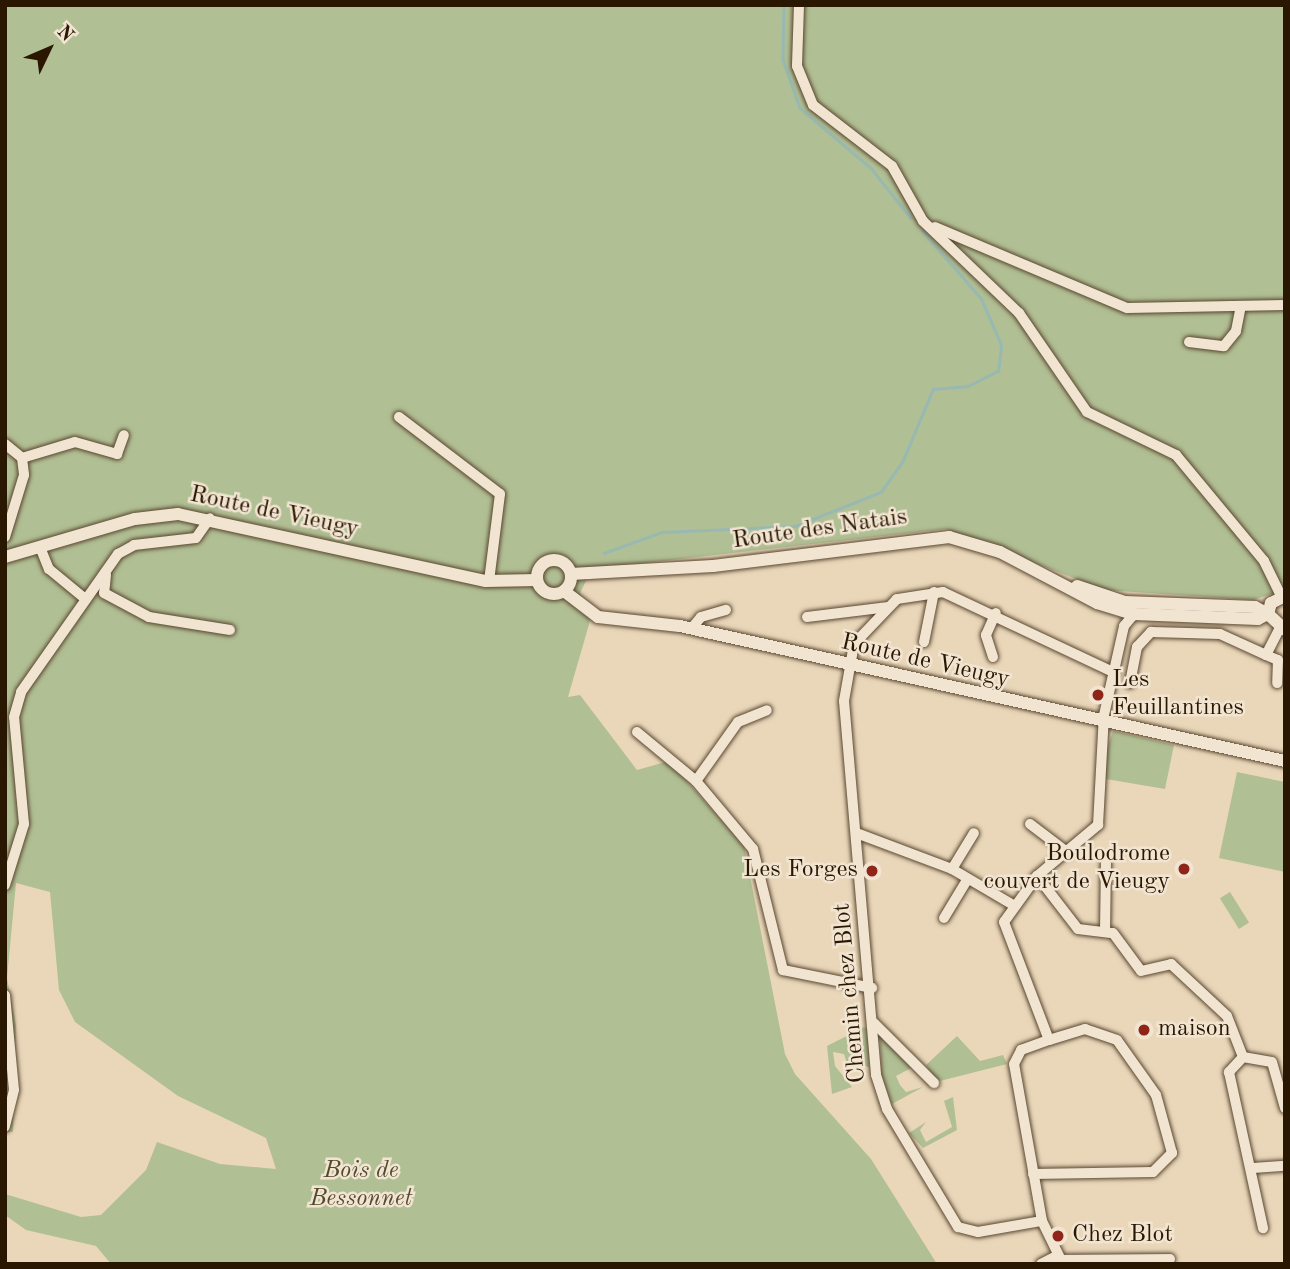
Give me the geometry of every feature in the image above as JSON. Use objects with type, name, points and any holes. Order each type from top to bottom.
[{"type":"street","points":[[799,5],[797,66],[805,93],[892,166],[923,221],[1019,313],[1087,412],[1177,455],[1264,561],[1283,596],[1268,614],[1282,630],[1266,655]]},
{"type":"street","points":[[923,221],[1127,308],[1285,306]]},
{"type":"street","points":[[1189,342],[1224,346],[1236,331],[1241,306]]},
{"type":"street","points":[[400,417],[500,494],[489,581]]},
{"type":"street","points":[[22,458],[75,442],[117,454],[124,435]]},
{"type":"street","points":[[5,444],[22,458]]},
{"type":"street","points":[[5,537],[19,506],[22,458]]},
{"type":"street","name":"Route de Vieugy","points":[[5,557],[160,514],[210,518],[489,581],[537,580],[547,593],[564,591],[593,616],[692,628],[848,666],[1285,761]]},
{"type":"street","points":[[5,886],[24,824],[14,705],[65,637],[83,597],[125,549],[196,538],[210,518]]},
{"type":"street","name":"Route des Natais","points":[[571,574],[713,566],[949,537],[1066,584],[1160,606],[1255,607],[1268,614]]},
{"type":"street","points":[[40,547],[49,569],[83,597]]},
{"type":"street","points":[[125,549],[102,584],[109,597],[149,617],[230,630]]},
{"type":"street","points":[[5,550],[5,557]]},
{"type":"street","points":[[537,580],[550,561],[564,563],[571,574],[564,591]]},
{"type":"street","name":"Route des Natais","points":[[1066,584],[1097,603],[1134,614],[1258,619],[1268,614]]},
{"type":"street","points":[[924,642],[934,592]]},
{"type":"street","points":[[807,617],[888,607],[906,595],[934,592],[962,596],[1113,672]]},
{"type":"street","points":[[1097,603],[1116,617],[1122,631]]},
{"type":"street","points":[[1049,1040],[1005,930],[1013,905],[1037,876],[1068,853],[1100,818],[1097,767],[1122,631],[1134,614],[1160,606]]},
{"type":"street","name":"Chemin chez Blot","points":[[888,607],[856,640],[848,666],[844,701],[859,834],[882,1099],[953,1223],[978,1231],[1042,1221]]},
{"type":"street","points":[[692,628],[701,617],[726,610]]},
{"type":"street","points":[[993,657],[986,635],[996,613]]},
{"type":"street","points":[[1130,682],[1137,647],[1151,632],[1220,634],[1278,660],[1276,683]]},
{"type":"street","points":[[696,781],[738,722],[767,710]]},
{"type":"street","points":[[637,732],[696,781],[753,849],[783,970],[872,988]]},
{"type":"street","points":[[1030,824],[1068,853]]},
{"type":"street","points":[[952,869],[974,833]]},
{"type":"street","points":[[859,834],[952,869],[1013,905]]},
{"type":"street","points":[[1105,932],[1106,863]]},
{"type":"street","points":[[1037,876],[1073,925],[1105,932],[1141,971],[1174,967],[1227,1016],[1243,1057]]},
{"type":"street","points":[[944,918],[967,880]]},
{"type":"street","points":[[5,995],[14,1090],[5,1126]]},
{"type":"street","points":[[874,1023],[934,1083]]},
{"type":"street","points":[[1032,1174],[1153,1172],[1172,1153],[1157,1095],[1117,1040],[1085,1029],[1021,1050],[1014,1064],[1032,1174],[1042,1221],[1061,1260]]},
{"type":"street","points":[[1243,1057],[1272,1062],[1285,1108]]},
{"type":"street","points":[[1243,1057],[1229,1072],[1253,1168],[1263,1228]]},
{"type":"street","points":[[1253,1168],[1285,1166]]},
{"type":"street","points":[[1041,1264],[1061,1260],[1170,1259]]},
{"type":"green space","name":"Bois de Bessonnet","points":[[5,5],[1285,5],[1285,589],[1253,600],[1105,590],[946,529],[592,569],[580,593],[590,621],[568,697],[580,695],[637,770],[669,761],[744,846],[785,1054],[795,1074],[871,1159],[937,1264],[111,1264],[96,1246],[26,1230],[5,1215],[5,1194],[81,1217],[101,1215],[146,1170],[157,1142],[220,1164],[276,1169],[266,1138],[178,1096],[75,1022],[59,990],[50,892],[16,883],[7,978],[16,1025],[13,1132],[5,1132]]},
{"type":"green space","points":[[1113,731],[1174,745],[1165,789],[1106,779],[1102,763]]},
{"type":"green space","points":[[1237,772],[1285,782],[1285,872],[1219,858]]},
{"type":"green space","points":[[1230,892],[1249,923],[1239,929],[1220,898]]},
{"type":"green space","points":[[864,1027],[869,1031],[869,1067],[847,1064],[844,1054],[833,1052],[835,1066],[852,1087],[832,1094],[827,1046]]},
{"type":"green space","points":[[880,1031],[917,1065],[896,1076],[900,1085],[906,1092],[923,1087],[892,1104],[881,1076]]},
{"type":"green space","points":[[957,1036],[980,1061],[1003,1055],[1007,1064],[936,1082],[926,1065]]},
{"type":"green space","points":[[953,1097],[957,1130],[923,1148],[909,1133],[926,1122],[920,1130],[926,1142],[952,1127],[944,1101]]},
{"type":"waterway","points":[[784,5],[783,60],[800,108],[871,168],[911,218]]},
{"type":"waterway","points":[[604,553],[662,532],[795,526],[881,492],[903,460],[933,389],[968,386],[998,371],[1001,345],[981,299],[922,231]]},
{"type":"place","name":"Les Feuillantines","points":[[1098,695]]},
{"type":"place","name":"Boulodrome couvert de Vieugy","points":[[1184,869]]},
{"type":"place","name":"Les Forges","points":[[872,871]]},
{"type":"place","name":"maison","points":[[1144,1030]]},
{"type":"place","name":"Chez Blot","points":[[1058,1236]]}]
